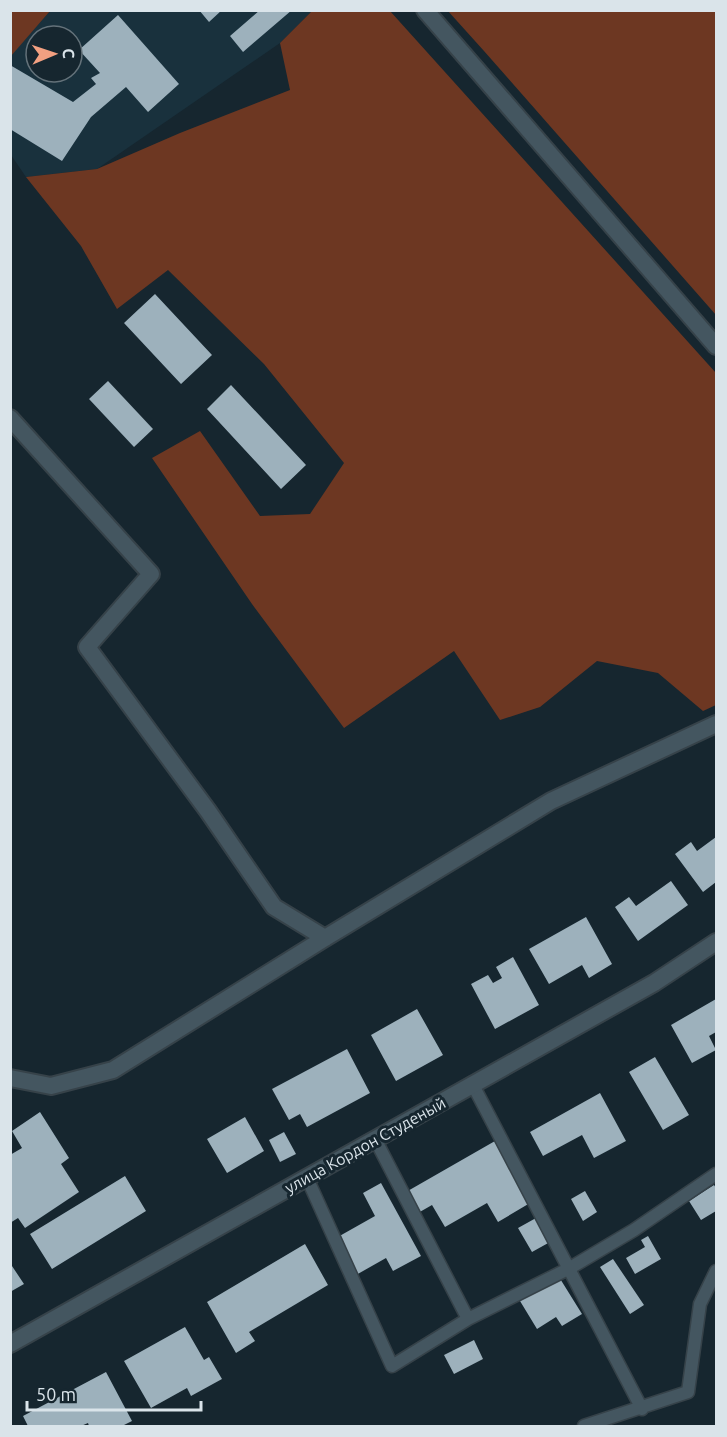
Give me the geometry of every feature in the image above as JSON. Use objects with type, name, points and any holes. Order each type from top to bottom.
[{"type":"street","points":[[425,10],[717,346]]},
{"type":"street","points":[[10,418],[151,574],[87,647],[208,811],[274,907],[325,938]]},
{"type":"street","points":[[10,1078],[51,1086],[113,1071],[325,938],[551,801],[717,724]]},
{"type":"street","name":"улица Кордон Студеный","points":[[10,1344],[654,983],[717,942]]},
{"type":"lane","points":[[473,1085],[642,1409]]},
{"type":"lane","points":[[375,1139],[468,1319]]},
{"type":"lane","points":[[307,1178],[392,1366],[468,1319],[570,1268],[634,1230],[717,1174]]},
{"type":"lane","points":[[584,1426],[642,1409],[688,1392],[700,1304],[717,1270]]},
{"type":"shaded area","points":[[10,11],[50,11],[39,24],[24,24],[24,41],[11,56]]},
{"type":"shaded area","points":[[50,11],[312,11],[280,43],[97,169],[26,177],[11,155],[10,56],[24,40],[24,84],[84,84],[84,24],[38,24]]},
{"type":"shaded area","points":[[312,11],[390,11],[716,373],[716,705],[703,711],[658,673],[597,661],[540,707],[500,720],[454,651],[344,728],[252,604],[152,458],[200,431],[260,516],[310,514],[344,463],[264,364],[168,270],[117,309],[81,246],[26,177],[97,169],[180,133],[290,90],[280,43]]},
{"type":"shaded area","points":[[448,11],[716,11],[716,315],[484,51]]},
{"type":"building","points":[[199,10],[222,10],[209,22]]},
{"type":"building","points":[[260,10],[292,10],[243,52],[230,36]]},
{"type":"building","points":[[118,15],[179,84],[148,112],[126,87],[91,117],[62,161],[10,129],[10,65],[24,73],[24,84],[42,84],[73,102],[96,84],[91,78],[100,73],[84,55],[84,46]]},
{"type":"building","points":[[155,294],[212,355],[181,384],[124,323]]},
{"type":"building","points":[[108,381],[153,429],[134,447],[89,399]]},
{"type":"building","points":[[231,385],[306,465],[281,489],[207,409]]},
{"type":"building","points":[[716,837],[716,882],[703,892],[675,854],[691,842],[697,851]]},
{"type":"building","points":[[671,881],[688,905],[638,941],[615,907],[629,897],[636,906]]},
{"type":"building","points":[[586,917],[612,964],[589,978],[582,965],[549,984],[529,949]]},
{"type":"building","points":[[513,957],[539,1005],[495,1029],[471,984],[488,975],[493,983],[502,978],[496,967]]},
{"type":"building","points":[[716,999],[716,1032],[709,1036],[716,1050],[692,1063],[671,1025]]},
{"type":"building","points":[[417,1009],[443,1055],[396,1081],[371,1035]]},
{"type":"building","points":[[347,1049],[370,1093],[307,1127],[300,1114],[289,1120],[272,1089]]},
{"type":"building","points":[[655,1057],[689,1115],[663,1130],[629,1072]]},
{"type":"building","points":[[600,1093],[626,1141],[594,1158],[582,1135],[543,1156],[530,1132]]},
{"type":"building","points":[[40,1112],[69,1158],[61,1164],[79,1192],[25,1228],[18,1218],[10,1223],[10,1155],[22,1148],[12,1131]]},
{"type":"building","points":[[245,1117],[264,1151],[227,1173],[207,1139]]},
{"type":"building","points":[[284,1132],[296,1154],[280,1162],[269,1140]]},
{"type":"building","points":[[495,1141],[530,1203],[498,1222],[487,1203],[445,1227],[432,1205],[418,1213],[406,1192]]},
{"type":"building","points":[[125,1176],[146,1211],[52,1269],[30,1234]]},
{"type":"building","points":[[381,1183],[421,1256],[393,1271],[386,1258],[356,1275],[336,1238],[375,1216],[363,1193]]},
{"type":"building","points":[[714,1185],[716,1211],[701,1220],[689,1201]]},
{"type":"building","points":[[585,1191],[597,1212],[583,1221],[571,1199]]},
{"type":"building","points":[[536,1218],[550,1242],[532,1252],[518,1228]]},
{"type":"building","points":[[648,1236],[661,1259],[635,1274],[626,1258],[645,1247],[641,1240]]},
{"type":"building","points":[[305,1244],[328,1285],[249,1332],[255,1341],[236,1353],[207,1302]]},
{"type":"building","points":[[613,1259],[644,1305],[630,1314],[600,1267]]},
{"type":"building","points":[[10,1263],[24,1284],[10,1292]]},
{"type":"building","points":[[559,1277],[582,1314],[562,1326],[556,1317],[537,1329],[520,1301]]},
{"type":"building","points":[[185,1327],[204,1360],[209,1357],[222,1379],[191,1396],[187,1388],[151,1408],[124,1361]]},
{"type":"building","points":[[474,1340],[483,1359],[454,1374],[444,1355]]},
{"type":"building","points":[[106,1372],[132,1421],[122,1426],[89,1426],[88,1423],[81,1426],[28,1426],[23,1416]]}]
